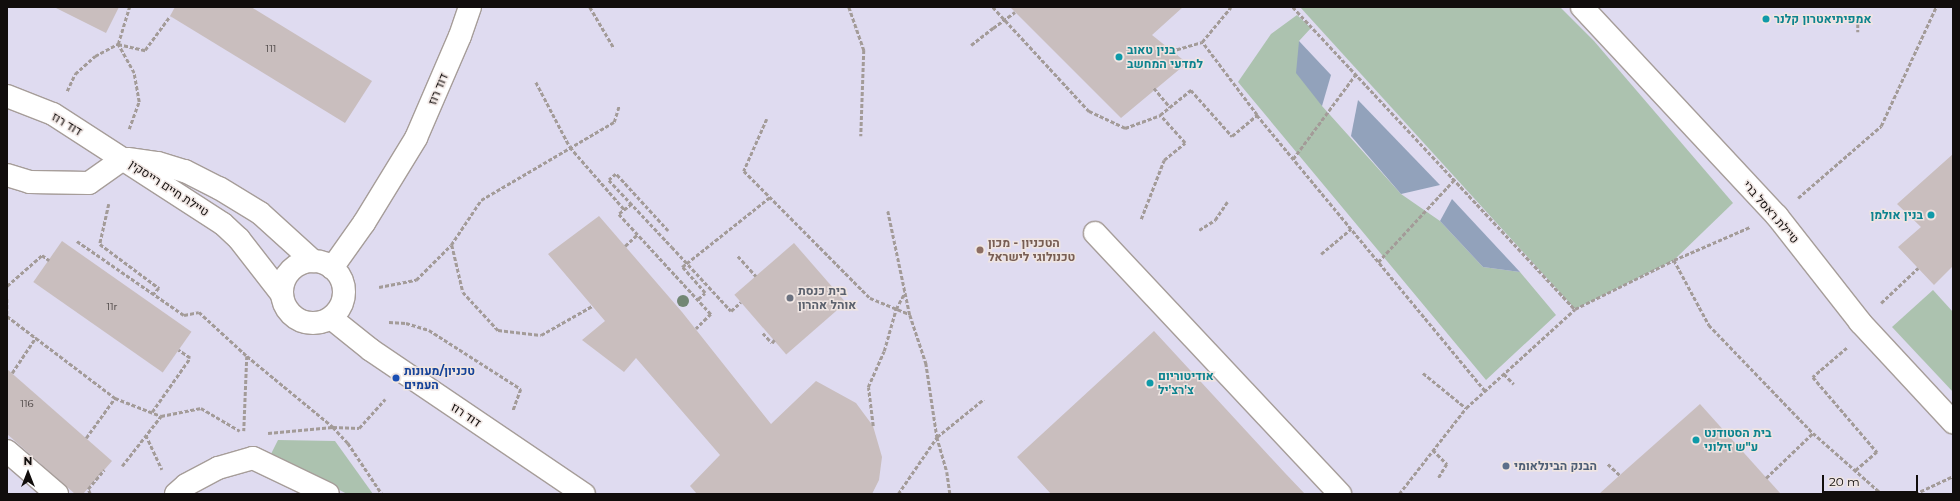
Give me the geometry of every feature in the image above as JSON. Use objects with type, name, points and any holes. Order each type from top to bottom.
[{"type":"street","name":"דוד רוז","points":[[323,264],[364,223],[416,138],[460,36],[470,7]]},
{"type":"street","name":"טיילת ראסל ברי","points":[[1582,7],[1777,216],[1868,330],[1953,422]]},
{"type":"street","name":"דוד רוז","points":[[7,96],[53,114],[123,159]]},
{"type":"street","name":"טיילת חיים רייסקין","points":[[123,159],[158,163],[185,171],[219,188],[260,213],[323,264]]},
{"type":"street","name":"טיילת חיים רייסקין","points":[[123,159],[223,224],[239,239],[281,293]]},
{"type":"street","points":[[7,175],[30,182],[89,183],[123,159]]},
{"type":"street","points":[[1095,233],[1340,494]]},
{"type":"street","points":[[323,264],[339,275],[344,293],[338,311],[331,318],[312,324],[294,318],[283,302],[281,293],[286,275],[294,267],[323,264]]},
{"type":"street","name":"דוד רוז","points":[[331,318],[371,350],[584,494]]},
{"type":"street","points":[[7,451],[57,494]]},
{"type":"street","points":[[176,494],[186,484],[218,468],[253,458],[328,494]]},
{"type":"path","points":[[129,129],[139,102],[134,73],[118,44],[130,7]]},
{"type":"path","points":[[590,7],[614,48]]},
{"type":"path","points":[[849,7],[864,50],[861,136]]},
{"type":"path","points":[[992,7],[1003,21]]},
{"type":"path","points":[[992,7],[1089,111],[1125,128],[1160,115],[1191,90],[1232,136],[1257,115]]},
{"type":"path","points":[[1171,51],[1202,42],[1231,7]]},
{"type":"path","points":[[1294,7],[1575,309]]},
{"type":"path","points":[[1811,187],[1881,126],[1936,7]]},
{"type":"path","points":[[971,45],[1015,12]]},
{"type":"path","points":[[67,93],[75,74],[94,56],[118,44],[145,50],[170,16]]},
{"type":"path","points":[[1858,24],[1858,32]]},
{"type":"path","points":[[1202,42],[1257,115],[1485,391]]},
{"type":"path","points":[[1293,159],[1356,74]]},
{"type":"path","points":[[536,82],[570,147],[624,209]]},
{"type":"path","points":[[1154,88],[1170,107]]},
{"type":"path","points":[[379,287],[416,280],[452,245],[481,200],[614,122],[619,106]]},
{"type":"path","points":[[1141,218],[1164,160],[1185,143],[1160,115]]},
{"type":"path","points":[[767,119],[744,171],[870,298],[910,315]]},
{"type":"path","points":[[668,231],[616,174],[609,180],[731,311],[741,302]]},
{"type":"path","points":[[1378,262],[1454,180]]},
{"type":"path","points":[[698,299],[705,293],[682,267],[770,197]]},
{"type":"path","points":[[110,199],[100,244],[159,288],[154,294]]},
{"type":"path","points":[[1199,230],[1216,220],[1227,202]]},
{"type":"path","points":[[632,204],[619,214],[711,314],[696,329]]},
{"type":"path","points":[[888,211],[910,315],[926,363],[937,437],[947,472],[950,494]]},
{"type":"path","points":[[1321,254],[1351,229]]},
{"type":"path","points":[[1399,494],[1466,408],[1575,309],[1674,260],[1735,232]]},
{"type":"path","points":[[625,246],[638,234]]},
{"type":"path","points":[[77,242],[184,315],[199,312],[247,356],[333,427],[348,443],[382,494]]},
{"type":"path","points":[[452,245],[463,292],[498,330],[541,335],[592,306]]},
{"type":"path","points":[[7,286],[42,255],[49,260]]},
{"type":"path","points":[[738,256],[756,276]]},
{"type":"path","points":[[1674,260],[1709,325],[1813,433],[1854,472],[1882,494]]},
{"type":"path","points":[[1892,293],[1918,268]]},
{"type":"path","points":[[873,426],[868,387],[884,351],[896,309],[905,292]]},
{"type":"path","points":[[7,299],[7,313],[115,398],[161,416],[201,408],[244,434],[247,356]]},
{"type":"path","points":[[389,322],[406,323],[429,330],[521,390],[513,411]]},
{"type":"path","points":[[1854,472],[1877,452],[1813,377],[1868,330]]},
{"type":"path","points":[[763,333],[772,343],[774,340]]},
{"type":"path","points":[[12,373],[36,337]]},
{"type":"path","points":[[152,412],[190,358],[178,350]]},
{"type":"path","points":[[1423,373],[1466,408]]},
{"type":"path","points":[[1504,374],[1514,384]]},
{"type":"path","points":[[86,438],[115,398]]},
{"type":"path","points":[[265,433],[333,427],[359,428],[385,399]]},
{"type":"path","points":[[898,494],[937,437],[984,399]]},
{"type":"path","points":[[122,466],[161,416]]},
{"type":"path","points":[[1766,478],[1813,433]]},
{"type":"path","points":[[146,435],[165,474]]},
{"type":"path","points":[[1433,450],[1446,464],[1438,479]]},
{"type":"path","points":[[1608,464],[1620,476]]},
{"type":"path","points":[[90,494],[88,489],[104,470]]},
{"type":"path","points":[[1915,494],[1953,476]]},
{"type":"shaded area","name":"הטכניון - מכון טכנולוגי לישראל","points":[[7,7],[1953,7],[1953,494],[7,494]]},
{"type":"green space","points":[[1300,7],[1560,7],[1594,41],[1733,203],[1674,260],[1575,309]]},
{"type":"green space","points":[[1297,15],[1311,28],[1299,41],[1322,106],[1401,194],[1440,221],[1483,267],[1520,272],[1556,315],[1486,380],[1238,82],[1271,34]]},
{"type":"green space","points":[[1933,290],[1953,312],[1953,392],[1892,327]]},
{"type":"green space","points":[[278,440],[335,441],[373,494],[347,494],[271,454]]},
{"type":"water","points":[[1299,41],[1331,75],[1322,106],[1296,73]]},
{"type":"water","points":[[1358,100],[1440,185],[1401,194],[1351,136]]},
{"type":"water","points":[[1452,199],[1520,272],[1483,267],[1440,221]]},
{"type":"building","points":[[54,7],[119,7],[106,33]]},
{"type":"building","points":[[175,7],[251,7],[372,81],[345,123],[170,16]]},
{"type":"building","name":"בנין טאוב למדעי המחשב","points":[[1010,7],[1183,7],[1152,35],[1187,63],[1121,118]]},
{"type":"building","name":"בנין אולמן","points":[[1953,154],[1953,266],[1934,285],[1898,247],[1921,227],[1897,204]]},
{"type":"building","points":[[599,216],[682,312],[771,424],[816,381],[856,403],[873,426],[882,457],[879,480],[872,494],[697,494],[690,486],[720,455],[636,358],[624,372],[582,340],[605,321],[548,254]]},
{"type":"building","points":[[62,241],[191,332],[163,373],[33,282]]},
{"type":"building","name":"בית כנסת אוהל אהרון","points":[[794,243],[846,303],[786,354],[734,295]]},
{"type":"building","name":"אודיטוריום צ'רצ'יל","points":[[1154,331],[1305,494],[1051,494],[1017,457]]},
{"type":"building","points":[[7,369],[112,461],[83,494],[75,494],[7,434]]},
{"type":"building","name":"בית הסטודנט ע\"ש זילוני","points":[[1700,404],[1781,494],[1599,494],[1620,475]]},
{"type":"place","name":"אמפיתיאטרון קלנר","points":[[1766,19]]},
{"type":"place","name":"בנין טאוב למדעי המחשב","points":[[1119,57]]},
{"type":"place","name":"בנין אולמן","points":[[1931,215]]},
{"type":"place","name":"הטכניון - מכון טכנולוגי לישראל","points":[[980,250]]},
{"type":"place","name":"בית כנסת אוהל אהרון","points":[[790,298]]},
{"type":"place","name":"טכניון/מעונות העמים","points":[[396,378]]},
{"type":"place","name":"אודיטוריום צ'רצ'יל","points":[[1150,383]]},
{"type":"place","name":"בית הסטודנט ע\"ש זילוני","points":[[1696,440]]},
{"type":"place","name":"הבנק הבינלאומי","points":[[1506,466]]}]
